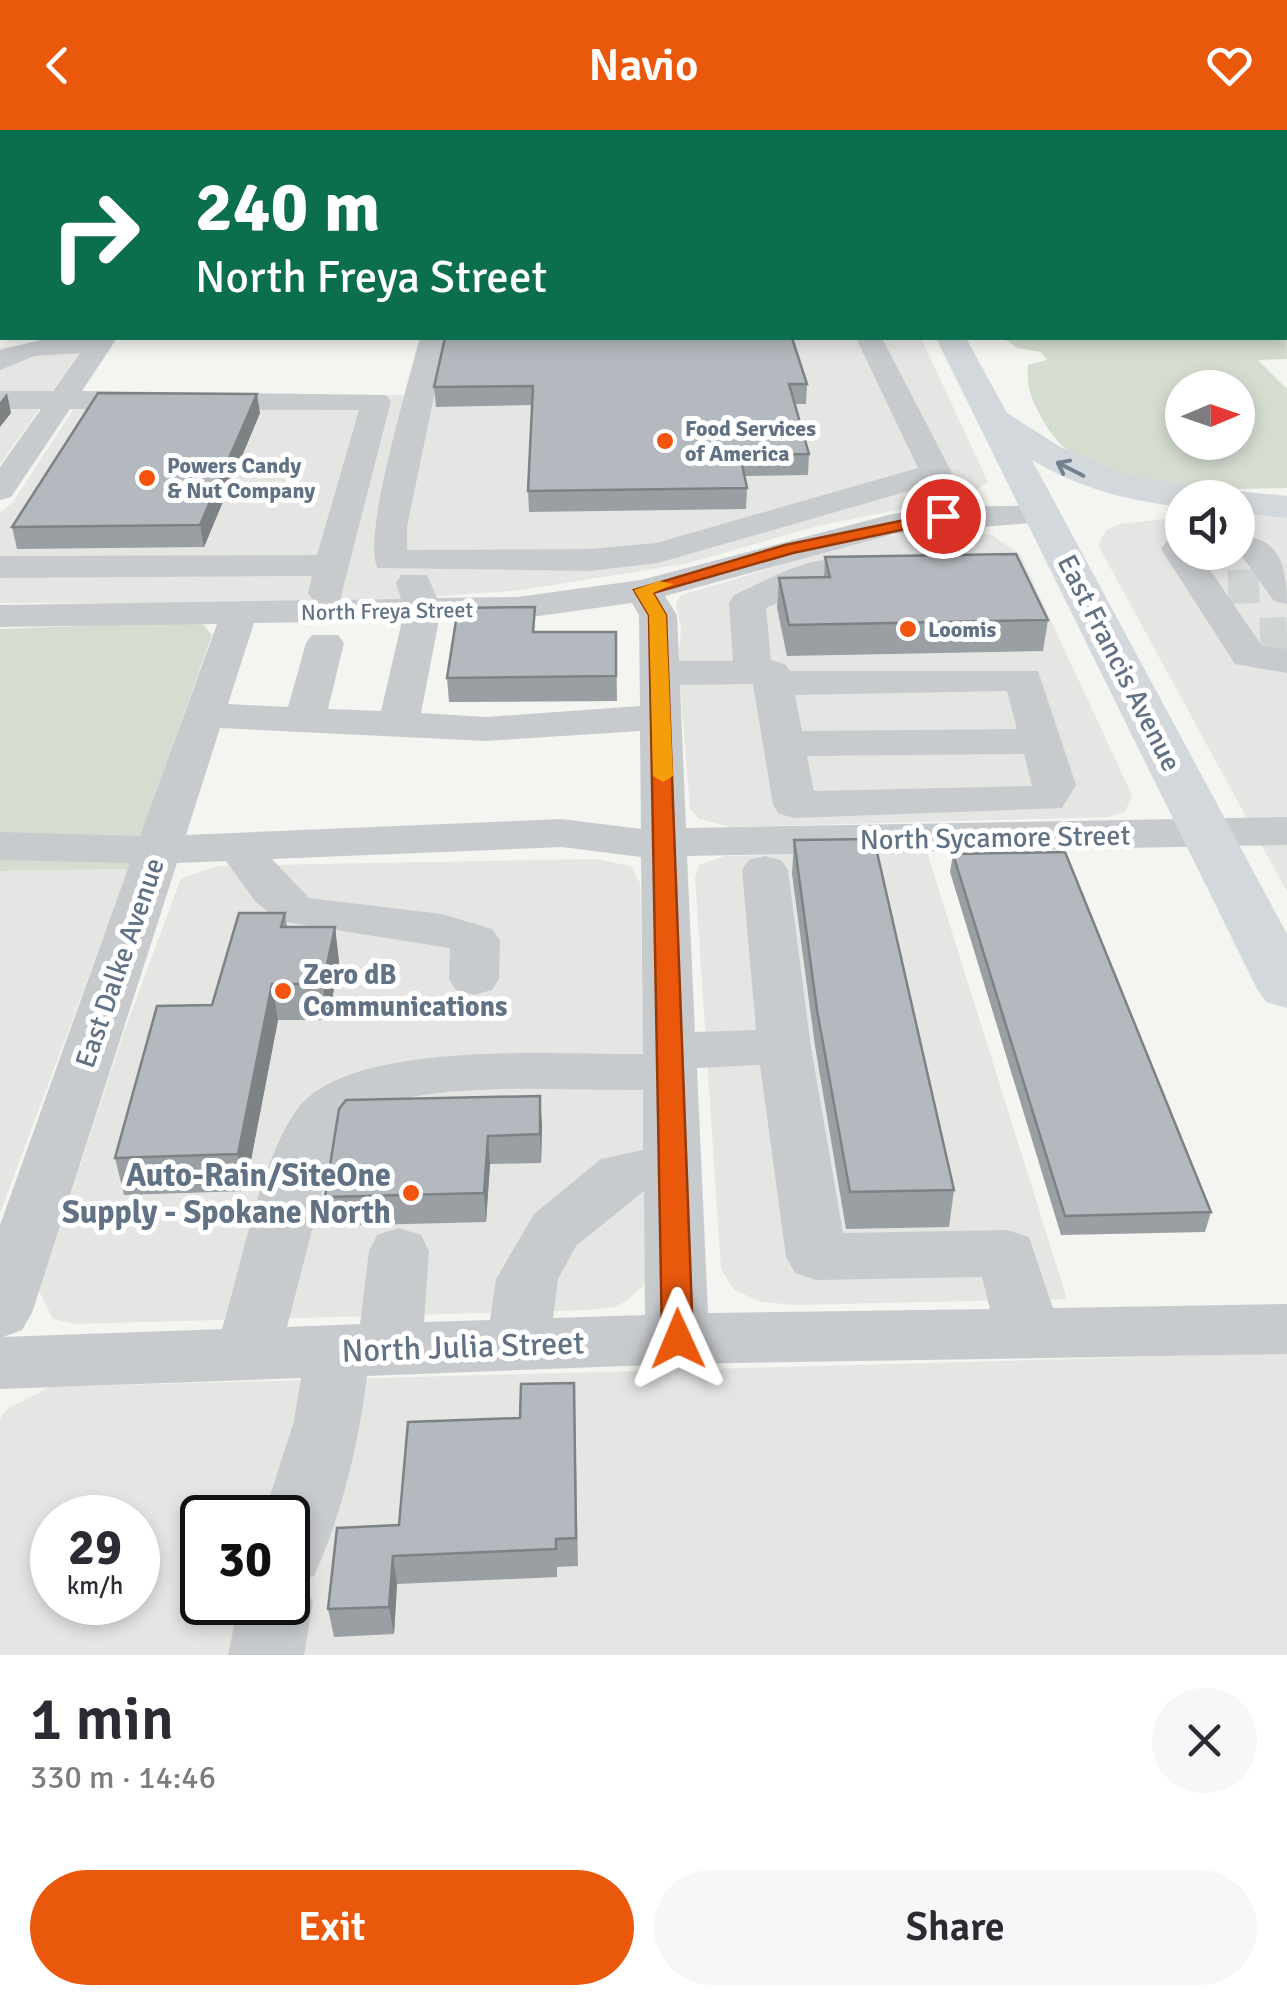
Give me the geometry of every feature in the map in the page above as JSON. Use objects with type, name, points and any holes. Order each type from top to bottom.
[{"type":"main road","name":"East Francis Avenue","points":[[952,340],[1287,989]]},
{"type":"main road","points":[[994,418],[1078,474],[1115,486],[1165,493]]},
{"type":"main road","points":[[1255,506],[1287,507]]},
{"type":"main road","name":"North Freya Street","points":[[1042,512],[1165,509]]},
{"type":"street","points":[[390,560],[390,527],[432,340]]},
{"type":"street","points":[[390,560],[590,560],[658,554],[936,473],[870,340]]},
{"type":"street","points":[[0,362],[10,353],[102,341]]},
{"type":"street","points":[[0,490],[102,341]]},
{"type":"street","points":[[0,400],[376,401],[332,564],[324,628],[304,721]]},
{"type":"street","name":"North Freya Street","points":[[0,616],[239,613],[324,628],[423,610],[517,608],[643,590],[892,524],[943,516],[1042,512]]},
{"type":"street","points":[[205,715],[398,728],[558,727],[660,695],[763,677],[1024,680],[1054,785],[1046,799],[795,805],[784,744],[763,677],[747,603],[809,575],[951,546]]},
{"type":"street","points":[[390,560],[412,578],[423,610],[398,728]]},
{"type":"street","points":[[0,567],[332,564]]},
{"type":"street","points":[[643,590],[658,615],[678,1339]]},
{"type":"street","name":"East Dalke Avenue","points":[[0,1314],[239,613]]},
{"type":"street","points":[[784,744],[1042,741]]},
{"type":"street","name":"North Sycamore Street","points":[[0,846],[159,850],[562,833],[665,842],[1287,831]]},
{"type":"street","points":[[240,848],[262,874],[274,900],[296,911],[442,928],[475,940],[474,980]]},
{"type":"street","points":[[765,870],[784,1047],[817,1257],[1007,1253],[1028,1334]]},
{"type":"street","points":[[247,1354],[306,1145],[318,1121],[342,1100],[371,1085],[416,1076],[672,1062],[784,1047]]},
{"type":"street","points":[[518,1345],[527,1279],[555,1230],[622,1174],[674,1166]]},
{"type":"street","points":[[306,1495],[328,1421],[363,1350],[399,1251]]},
{"type":"street","name":"North Julia Street","points":[[0,1362],[678,1339],[1287,1330]]},
{"type":"street","points":[[266,1655],[272,1625]]},
{"type":"shaded area","points":[[418,340],[922,340],[988,482],[967,496],[818,526],[685,564],[522,590],[352,603],[0,603],[0,513],[13,502],[82,396],[404,395]]},
{"type":"shaded area","points":[[1006,340],[1287,340],[1287,359],[1258,360],[1287,389],[1287,488],[1255,488],[1255,480],[1165,480],[1165,486],[1153,485],[1089,465],[1064,447],[1033,401],[1028,365],[1047,360],[1041,352],[1017,348]]},
{"type":"shaded area","points":[[88,341],[0,464],[0,347]]},
{"type":"shaded area","points":[[1287,515],[1287,892],[1098,545],[1106,530],[1120,524],[1165,519],[1165,570],[1255,570],[1255,516]]},
{"type":"shaded area","points":[[936,527],[992,535],[1020,554],[1132,795],[1125,812],[1108,817],[731,827],[699,819],[690,809],[678,660],[681,629],[676,604],[681,595],[858,542]]},
{"type":"shaded area","points":[[192,622],[204,625],[212,635],[129,869],[0,871],[0,629]]},
{"type":"shaded area","points":[[927,852],[1067,1299],[794,1305],[761,1302],[734,1290],[721,1269],[695,877],[699,865],[725,856]]},
{"type":"shaded area","points":[[595,859],[631,866],[640,883],[648,1271],[644,1285],[630,1298],[616,1307],[590,1310],[76,1324],[53,1319],[39,1291],[124,1032],[181,878],[218,866]]},
{"type":"shaded area","points":[[129,869],[0,1213],[0,871]]},
{"type":"shaded area","points":[[1287,1353],[1287,1655],[0,1655],[0,1419],[7,1409],[50,1387]]},
{"type":"building","name":"Food Services of America","points":[[445,340],[793,340],[807,384],[789,384],[809,454],[740,455],[747,488],[528,491],[533,386],[434,387]]},
{"type":"building","name":"Powers Candy & Nut Company","points":[[98,393],[257,394],[200,525],[12,527]]},
{"type":"building","points":[[1016,554],[1048,620],[789,625],[779,578],[830,577],[825,557]]},
{"type":"building","points":[[535,607],[533,632],[616,632],[616,676],[447,678],[458,608]]},
{"type":"building","points":[[874,839],[954,1190],[850,1192],[817,1010],[794,840]]},
{"type":"building","points":[[1065,852],[1211,1212],[1065,1216],[953,854]]},
{"type":"building","points":[[239,913],[285,913],[281,927],[335,927],[323,984],[272,984],[238,1154],[115,1158],[157,1006],[212,1005]]},
{"type":"building","name":"Auto-Rain/SiteOne Supply - Spokane North","points":[[540,1096],[540,1134],[488,1136],[484,1193],[325,1197],[339,1109],[346,1100]]},
{"type":"building","points":[[574,1383],[576,1538],[556,1539],[556,1549],[393,1556],[389,1607],[328,1609],[337,1528],[399,1525],[408,1422],[520,1418],[521,1384]]},
{"type":"tunnel","points":[[1228,587],[1259,586]]},
{"type":"tunnel","points":[[1260,635],[1287,634]]},
{"type":"slow traffic","points":[[663,776],[658,615],[643,590],[665,584]]},
{"type":"place","name":"Food Services of America","points":[[665,441]]},
{"type":"place","name":"Powers Candy & Nut Company","points":[[147,478]]},
{"type":"place","name":"Loomis","points":[[908,629]]},
{"type":"place","name":"Zero dB Communications","points":[[283,991]]},
{"type":"place","name":"Auto-Rain/SiteOne Supply - Spokane North","points":[[411,1193]]},
{"type":"route","points":[[678,1339],[658,615],[643,590],[790,549],[943,516]]}]
